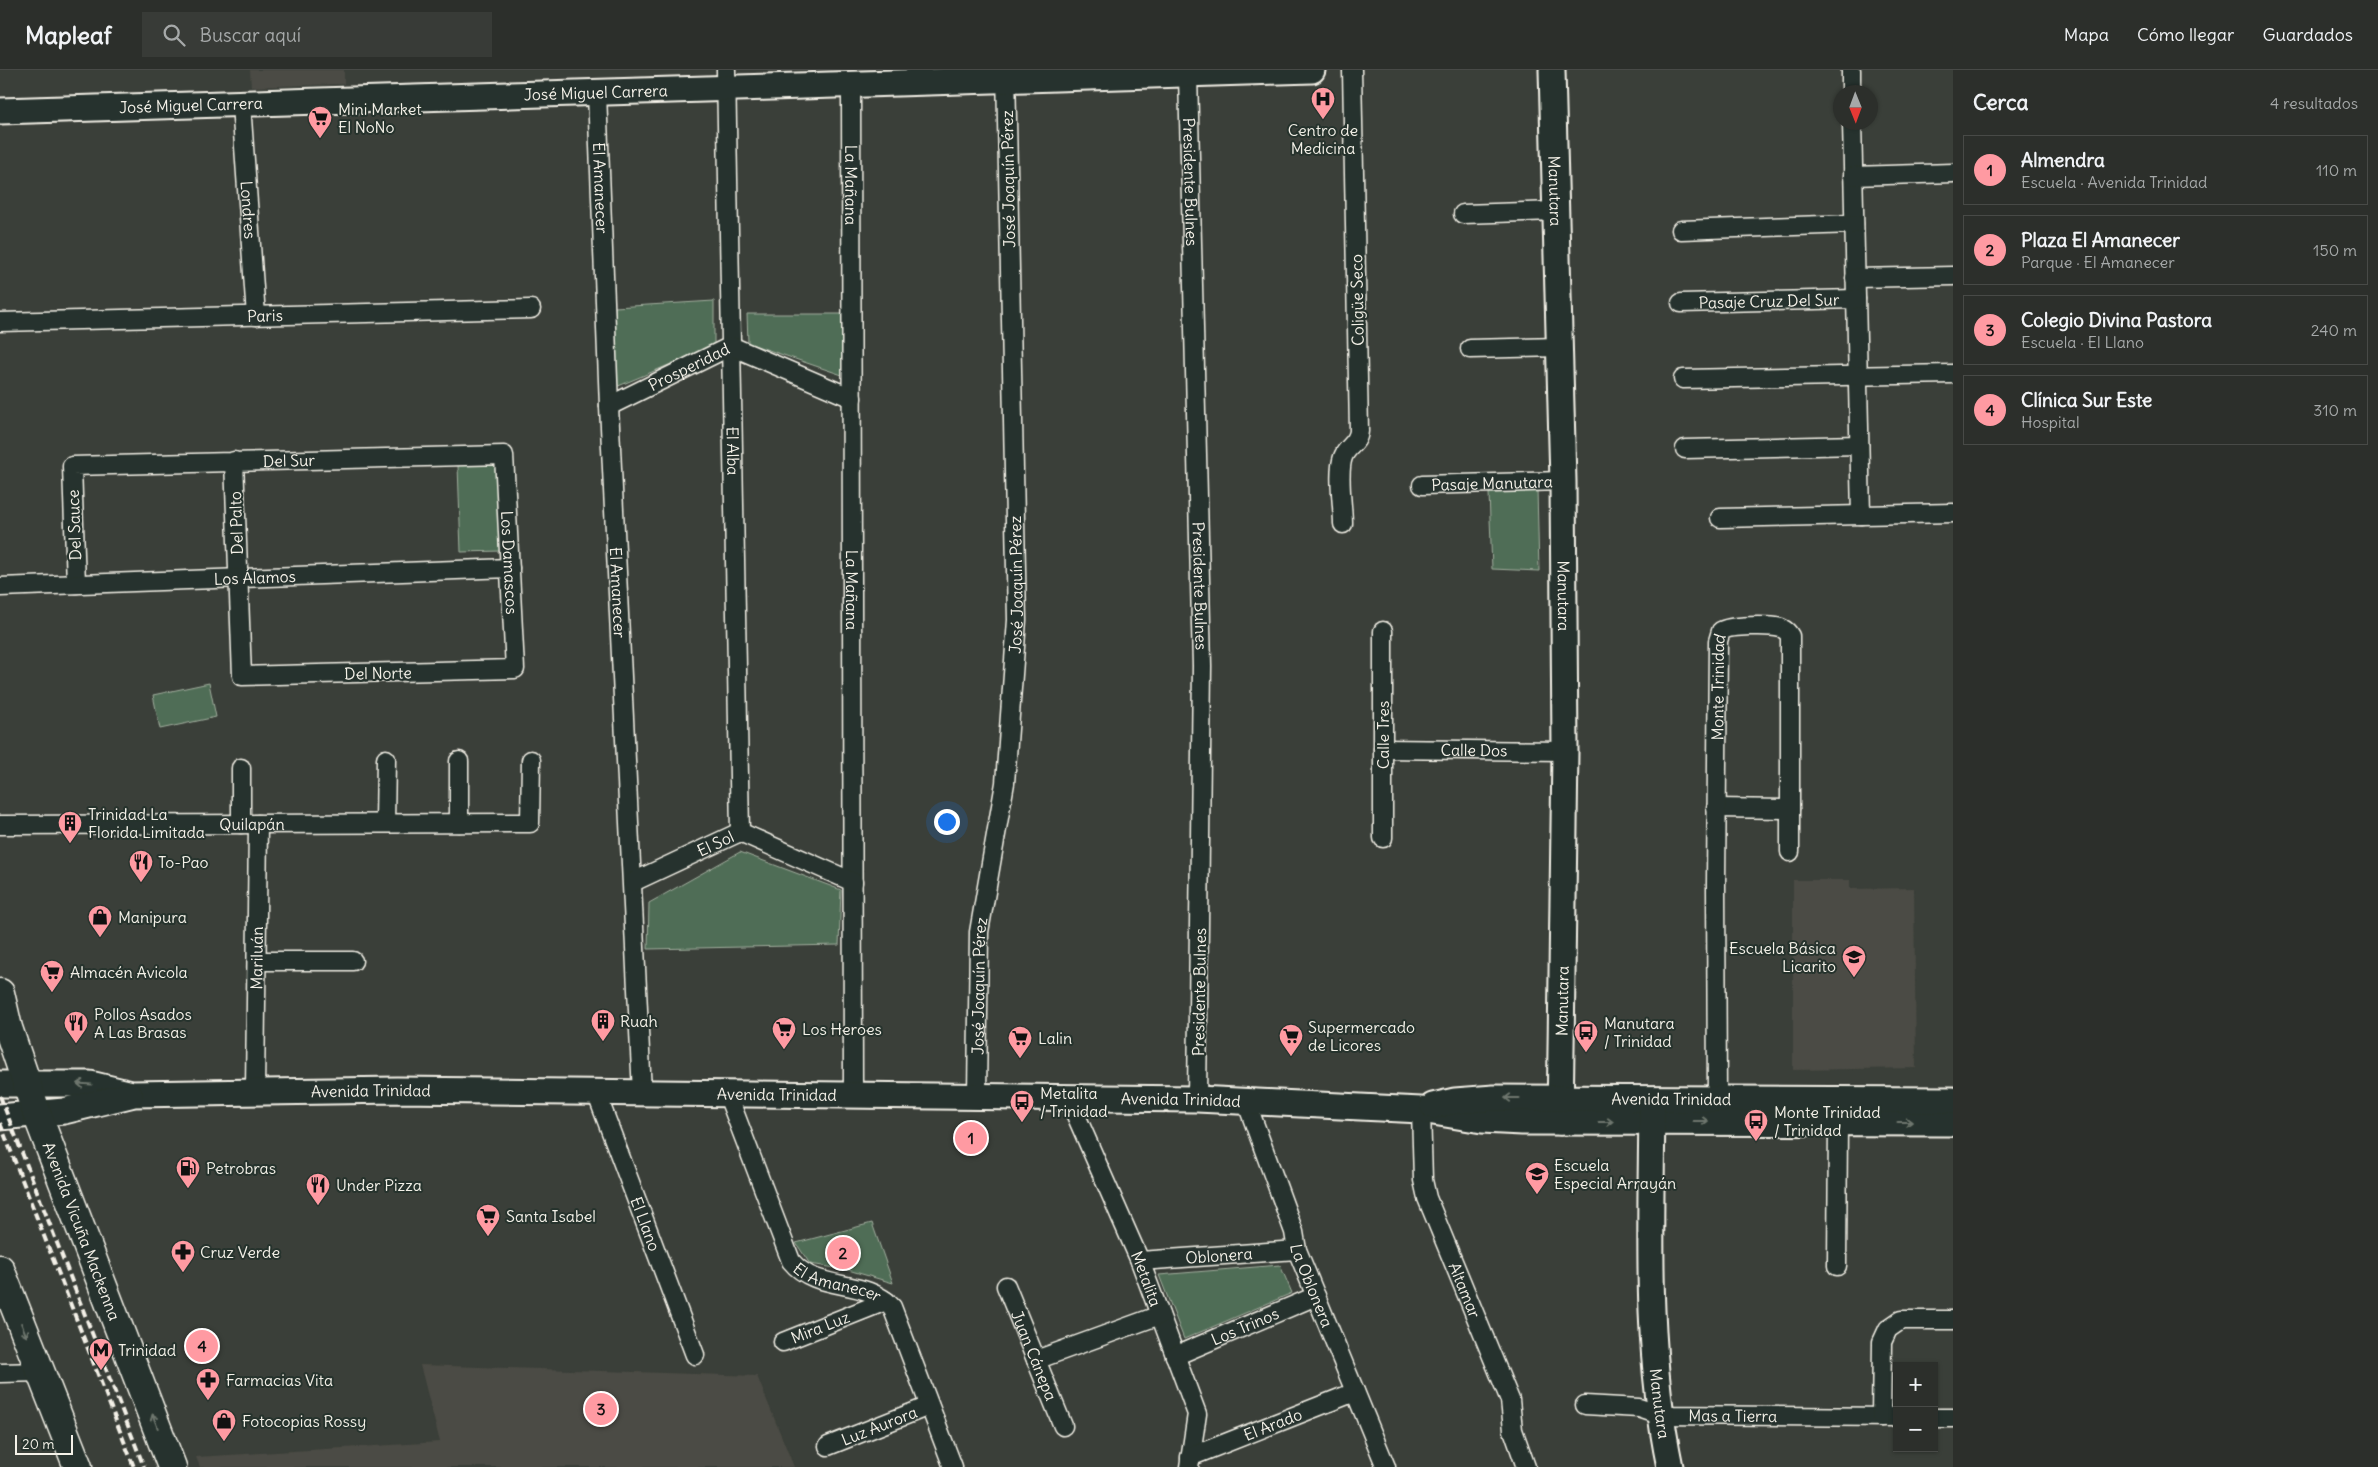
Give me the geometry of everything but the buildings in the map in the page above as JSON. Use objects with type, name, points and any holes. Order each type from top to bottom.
[{"type":"main road","name":"José Miguel Carrera","points":[[0,111],[597,93],[726,79],[851,85],[1006,75],[1188,74],[1312,70]]},
{"type":"main road","name":"Manutara","points":[[1552,70],[1563,481],[1565,751],[1560,1110]]},
{"type":"main road","name":"Avenida Vicuña Mackenna","points":[[0,993],[13,1084],[37,1114],[172,1467]]},
{"type":"main road","name":"Avenida Trinidad","points":[[13,1084],[90,1084],[132,1094]]},
{"type":"main road","name":"Avenida Trinidad","points":[[0,1117],[79,1108],[132,1094],[405,1090],[1197,1099],[1422,1110],[1474,1099],[1560,1110],[1652,1110],[1838,1122],[1953,1123]]},
{"type":"main road","name":"Avenida Trinidad","points":[[1652,1110],[1717,1099],[1953,1100]]},
{"type":"main road","name":"Manutara","points":[[1652,1110],[1651,1308],[1660,1415],[1670,1467]]},
{"type":"main road","points":[[0,1269],[78,1467]]},
{"type":"street","name":"Coligüe Seco","points":[[1343,524],[1341,462],[1345,451],[1357,440],[1359,431],[1352,70]]},
{"type":"street","points":[[1850,70],[1851,85]]},
{"type":"street","name":"Presidente Bulnes","points":[[1188,74],[1202,666],[1197,1099]]},
{"type":"street","name":"José Joaquín Pérez","points":[[977,1096],[977,955],[981,914],[1005,783],[1017,620],[1006,75]]},
{"type":"street","name":"El Alba","points":[[726,79],[740,832]]},
{"type":"street","name":"La Mañana","points":[[851,85],[853,1094]]},
{"type":"street","name":"El Amanecer","points":[[597,93],[609,406],[642,1093]]},
{"type":"street","name":"Londres","points":[[241,104],[256,316]]},
{"type":"street","name":"Pasaje Cruz Del Sur","points":[[1852,130],[1861,515]]},
{"type":"street","points":[[1853,176],[1953,173]]},
{"type":"street","points":[[1463,214],[1555,211]]},
{"type":"street","points":[[1681,230],[1854,224]]},
{"type":"street","name":"Pasaje Cruz Del Sur","points":[[1856,278],[1953,276]]},
{"type":"street","name":"Pasaje Cruz Del Sur","points":[[1681,303],[1856,299]]},
{"type":"street","name":"Paris","points":[[0,322],[530,309]]},
{"type":"street","name":"Prosperidad","points":[[609,406],[731,346],[852,398]]},
{"type":"street","points":[[1470,349],[1560,347]]},
{"type":"street","points":[[1683,379],[1953,374]]},
{"type":"street","points":[[1686,449],[1860,445]]},
{"type":"street","name":"Del Sur","points":[[72,466],[504,455]]},
{"type":"street","name":"Los Damascos","points":[[504,455],[514,669]]},
{"type":"street","name":"Del Palto","points":[[234,461],[242,676]]},
{"type":"street","name":"Del Sauce","points":[[72,466],[76,584]]},
{"type":"street","name":"Pasaje Manutara","points":[[1422,485],[1563,481]]},
{"type":"street","points":[[1720,518],[1953,513]]},
{"type":"street","name":"Los Álamos","points":[[0,587],[510,568]]},
{"type":"street","name":"Monte Trinidad","points":[[1717,1099],[1716,808],[1718,641],[1722,631],[1730,627],[1779,628],[1790,636],[1790,852]]},
{"type":"street","name":"Calle Tres","points":[[1383,631],[1383,838]]},
{"type":"street","name":"Del Norte","points":[[242,676],[514,669]]},
{"type":"street","name":"Calle Dos","points":[[1383,749],[1565,751]]},
{"type":"street","points":[[385,823],[386,759]]},
{"type":"street","name":"Quilapán","points":[[0,825],[530,823],[531,760]]},
{"type":"street","points":[[458,761],[459,823]]},
{"type":"street","name":"Mariluán","points":[[241,768],[250,824],[257,961],[255,1092]]},
{"type":"street","points":[[1716,808],[1790,809]]},
{"type":"street","name":"El Sol","points":[[633,882],[740,832],[853,882]]},
{"type":"street","points":[[257,961],[353,961]]},
{"type":"street","name":"El Llano","points":[[596,1092],[695,1355]]},
{"type":"street","name":"El Amanecer","points":[[728,1093],[791,1261],[806,1275],[865,1290],[886,1301],[895,1314],[953,1467]]},
{"type":"street","name":"Metalita","points":[[1068,1097],[1140,1261],[1197,1414],[1190,1462]]},
{"type":"street","name":"La Oblonera","points":[[1246,1101],[1294,1232],[1297,1250],[1386,1467]]},
{"type":"street","name":"Altamar","points":[[1422,1110],[1423,1180],[1427,1198],[1510,1400],[1513,1430],[1526,1467]]},
{"type":"street","points":[[1837,1266],[1838,1122]]},
{"type":"street","name":"Oblonera","points":[[1140,1261],[1297,1250]]},
{"type":"street","name":"Juan Cánepa","points":[[1006,1286],[1063,1426]]},
{"type":"street","name":"Los Trinos","points":[[1175,1356],[1316,1296]]},
{"type":"street","name":"Mira Luz","points":[[783,1342],[886,1301]]},
{"type":"street","points":[[1036,1360],[1160,1315]]},
{"type":"street","name":"Mas a Tierra","points":[[1585,1405],[1639,1408],[1660,1415],[1889,1417],[1882,1342],[1888,1329],[1901,1320],[1953,1320]]},
{"type":"street","points":[[0,1373],[41,1372]]},
{"type":"street","name":"El Arado","points":[[1190,1462],[1355,1392]]},
{"type":"street","name":"Luz Aurora","points":[[828,1446],[929,1406]]},
{"type":"street","points":[[1938,1418],[1953,1418]]},
{"type":"shaded area","points":[[250,70],[344,70],[344,84],[251,87]]},
{"type":"shaded area","name":"Escuela Básica Licarito","points":[[1793,880],[1850,880],[1850,889],[1914,888],[1916,1068],[1793,1070]]},
{"type":"shaded area","points":[[420,1365],[757,1376],[794,1467],[200,1467],[196,1457],[440,1442]]},
{"type":"green space","points":[[714,301],[714,346],[616,387],[615,307]]},
{"type":"green space","points":[[747,314],[846,314],[848,377],[748,343]]},
{"type":"green space","points":[[499,464],[501,551],[461,552],[458,465]]},
{"type":"green space","points":[[1537,489],[1539,571],[1492,569],[1489,493]]},
{"type":"green space","points":[[209,683],[216,717],[160,729],[153,695]]},
{"type":"green space","points":[[740,852],[841,890],[839,945],[648,949],[649,903]]},
{"type":"green space","points":[[872,1223],[893,1283],[848,1270],[810,1264],[796,1243]]},
{"type":"green space","points":[[1280,1265],[1292,1293],[1184,1339],[1159,1275]]},
{"type":"railway","points":[[0,1096],[144,1467]]},
{"type":"railway","points":[[0,1123],[134,1467]]},
{"type":"place","name":"Centro de Medicina","points":[[1323,120]]},
{"type":"place","name":"Mini Market El NoNo","points":[[320,139]]},
{"type":"place","name":"Trinidad La Florida Limitada","points":[[70,844]]},
{"type":"place","name":"To-Pao","points":[[141,883]]},
{"type":"place","name":"Manipura","points":[[100,938]]},
{"type":"place","name":"Escuela Básica Licarito","points":[[1854,978]]},
{"type":"place","name":"Almacén Avicola","points":[[52,993]]},
{"type":"place","name":"Ruah","points":[[603,1042]]},
{"type":"place","name":"Pollos Asados A Las Brasas","points":[[76,1044]]},
{"type":"place","name":"Los Heroes","points":[[784,1050]]},
{"type":"place","name":"Manutara / Trinidad","points":[[1586,1053]]},
{"type":"place","name":"Supermercado de Licores","points":[[1291,1057]]},
{"type":"place","name":"Lalin","points":[[1020,1059]]},
{"type":"place","name":"Metalita / Trinidad","points":[[1022,1123]]},
{"type":"place","name":"Almendra","points":[[971,1138]]},
{"type":"place","name":"Monte Trinidad / Trinidad","points":[[1756,1142]]},
{"type":"place","name":"Petrobras","points":[[188,1189]]},
{"type":"place","name":"Escuela Especial Arrayán","points":[[1537,1195]]},
{"type":"place","name":"Under Pizza","points":[[318,1206]]},
{"type":"place","name":"Santa Isabel","points":[[488,1237]]},
{"type":"place","name":"Plaza El Amanecer","points":[[843,1253]]},
{"type":"place","name":"Cruz Verde","points":[[183,1273]]},
{"type":"place","name":"Clínica Sur Este","points":[[202,1346]]},
{"type":"place","name":"Trinidad","points":[[101,1371]]},
{"type":"place","name":"Farmacias Vita","points":[[208,1401]]},
{"type":"place","name":"Colegio Divina Pastora","points":[[601,1409]]},
{"type":"place","name":"Fotocopias Rossy","points":[[224,1442]]}]
